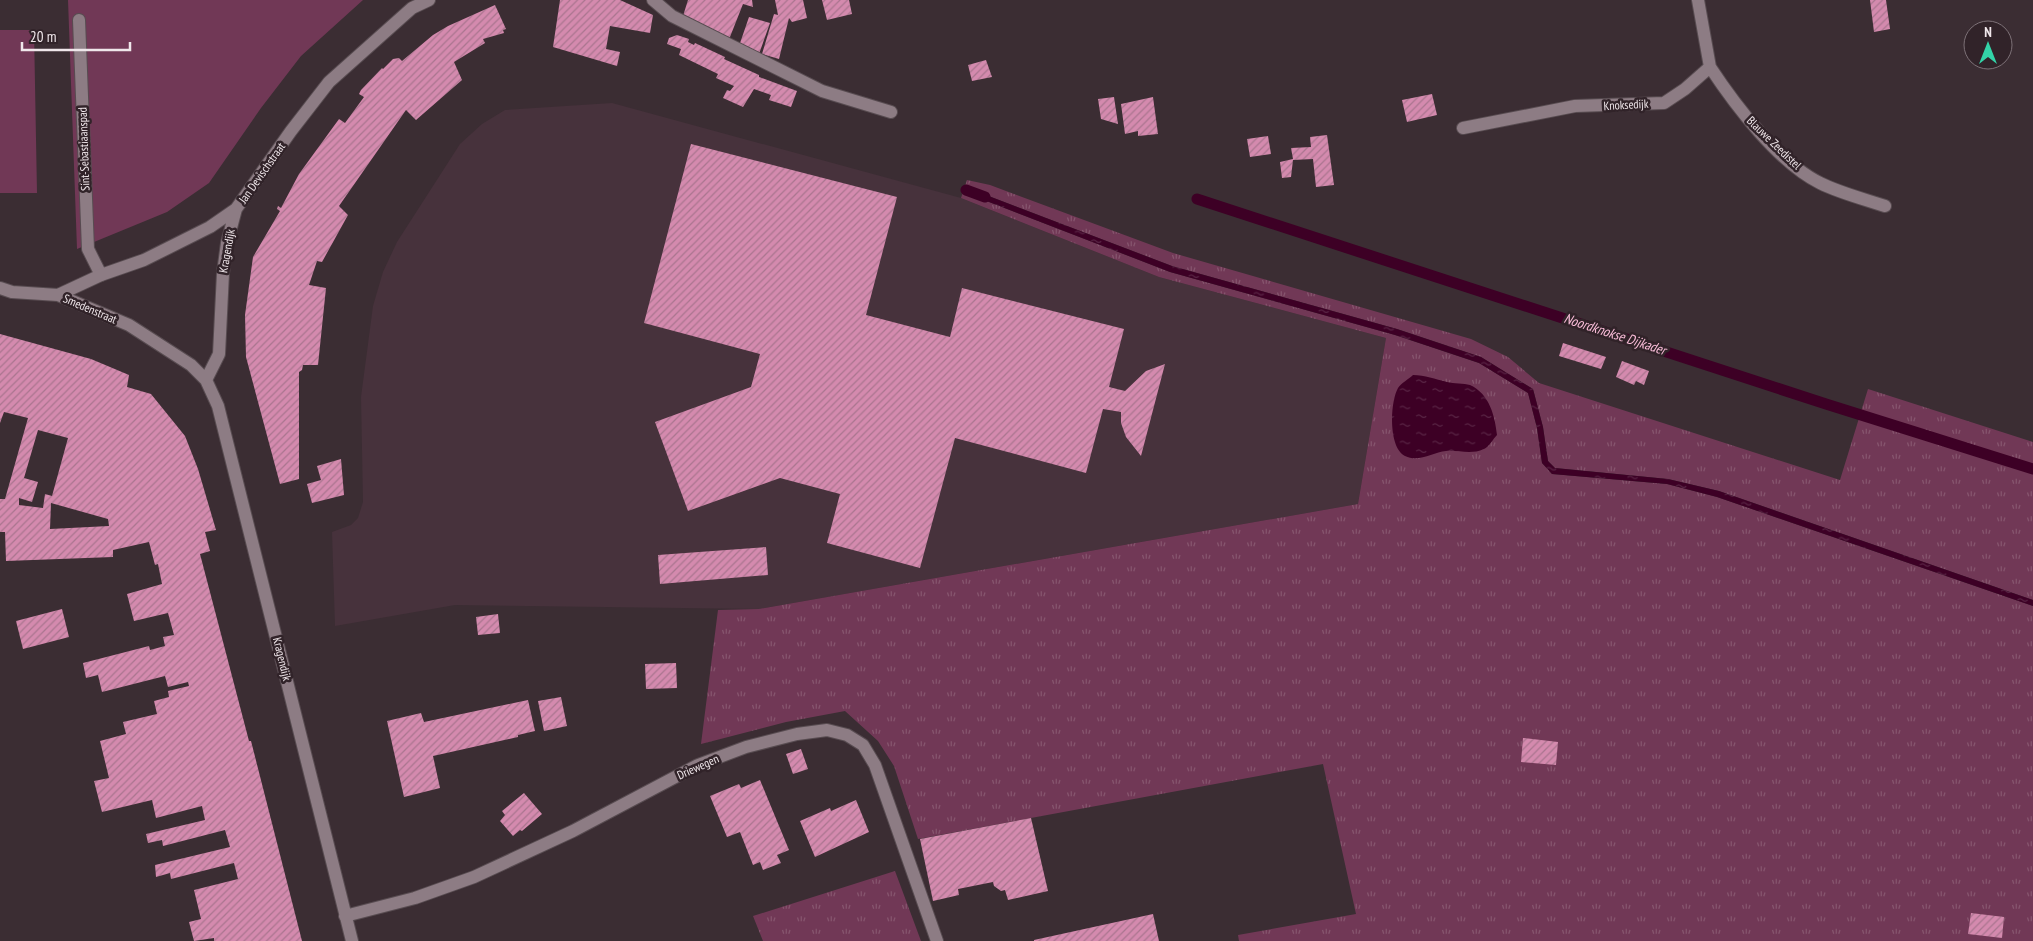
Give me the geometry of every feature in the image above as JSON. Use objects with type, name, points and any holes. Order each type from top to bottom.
[{"type":"street","name":"Jan Devischstraat","points":[[58,295],[101,275],[144,260],[210,227],[236,209],[291,131],[329,82],[412,8],[429,0]]},
{"type":"street","points":[[653,0],[672,16],[822,91],[891,112]]},
{"type":"street","points":[[1698,0],[1710,67]]},
{"type":"street","name":"Sint-Sebastiaanspad","points":[[79,20],[88,249],[101,275]]},
{"type":"street","name":"Knoksedijk","points":[[1464,128],[1574,106],[1664,103],[1685,89],[1710,67]]},
{"type":"street","name":"Blauwe Zeedistel","points":[[1710,67],[1729,97],[1791,164],[1820,183],[1885,206]]},
{"type":"street","name":"Kragendijk","points":[[206,380],[219,354],[223,273],[227,244],[236,209]]},
{"type":"street","name":"Smedenstraat","points":[[0,288],[12,292],[58,295],[147,335]]},
{"type":"street","name":"Kragendijk","points":[[147,335],[191,365],[206,380],[218,406],[352,941]]},
{"type":"street","name":"Driewegen","points":[[345,916],[415,898],[474,877],[573,832],[706,762],[746,747],[797,734],[827,730],[847,735],[863,746],[874,765],[937,941]]},
{"type":"shaded area","points":[[612,103],[961,198],[1159,277],[1386,338],[1358,504],[759,609],[455,605],[335,626],[332,532],[351,525],[358,518],[363,502],[361,397],[373,306],[383,272],[397,242],[460,144],[482,124],[505,110]]},
{"type":"green space","points":[[68,0],[363,0],[301,56],[261,108],[209,183],[167,212],[77,249]]},
{"type":"green space","points":[[0,30],[34,30],[37,193],[0,193]]},
{"type":"green space","points":[[967,180],[990,185],[1173,253],[1471,339],[1508,357],[1539,383],[1840,480],[1868,389],[2033,442],[2033,600],[1719,491],[1668,479],[1555,468],[1548,461],[1543,427],[1533,389],[1481,357],[1397,329],[1172,266],[973,190],[971,195],[1170,272],[1395,335],[1479,363],[1528,393],[1537,428],[1542,463],[1552,474],[1667,484],[1717,497],[2033,606],[2033,941],[1239,941],[1238,935],[1356,914],[1323,764],[918,839],[894,766],[878,741],[845,711],[786,722],[701,744],[718,610],[759,609],[1358,504],[1386,338],[1159,277],[961,198]]},
{"type":"green space","points":[[895,871],[921,941],[763,941],[753,916]]},
{"type":"water","points":[[973,190],[1172,266],[1397,329],[1481,357],[1533,389],[1543,427],[1548,461],[1555,468],[1668,479],[1719,491],[2033,600],[2033,606],[1717,497],[1667,484],[1552,474],[1542,463],[1537,428],[1528,393],[1479,363],[1395,335],[1170,272],[971,195]]},
{"type":"water","points":[[1413,375],[1426,376],[1450,383],[1468,384],[1477,389],[1487,400],[1495,421],[1497,435],[1489,445],[1484,449],[1474,452],[1446,451],[1421,458],[1410,458],[1399,451],[1393,435],[1393,403],[1398,388]]},
{"type":"building","points":[[560,0],[620,0],[653,15],[650,33],[610,26],[606,49],[620,52],[617,66],[553,47]]},
{"type":"building","points":[[688,0],[752,0],[753,7],[743,4],[728,42],[683,16]]},
{"type":"building","points":[[775,0],[803,0],[807,18],[792,22],[789,18],[779,59],[762,54],[774,14],[778,15]]},
{"type":"building","points":[[822,0],[849,0],[852,14],[827,20]]},
{"type":"building","points":[[1870,0],[1886,0],[1890,29],[1874,32]]},
{"type":"building","points":[[495,5],[506,29],[503,30],[504,33],[483,39],[485,43],[454,62],[462,80],[416,120],[406,110],[339,206],[348,215],[322,262],[317,261],[309,285],[326,288],[318,365],[303,365],[302,370],[299,372],[299,479],[280,484],[246,357],[245,315],[253,257],[280,211],[277,209],[278,206],[281,208],[299,174],[339,119],[345,123],[364,97],[359,94],[361,90],[382,68],[393,59],[399,58],[402,61],[433,35],[448,26]]},
{"type":"building","points":[[749,17],[770,23],[759,54],[739,46]]},
{"type":"building","points":[[677,35],[689,39],[688,42],[694,45],[695,43],[725,57],[724,59],[759,75],[759,77],[797,91],[791,107],[769,100],[771,95],[754,89],[743,107],[723,98],[727,90],[730,91],[734,86],[716,78],[718,74],[679,55],[681,49],[667,44],[669,38]]},
{"type":"building","points":[[986,60],[992,77],[972,81],[968,65]]},
{"type":"building","points":[[1432,94],[1437,115],[1407,122],[1402,100]]},
{"type":"building","points":[[1114,97],[1118,124],[1101,119],[1098,99]]},
{"type":"building","points":[[1153,97],[1158,134],[1138,136],[1138,131],[1125,134],[1121,104]]},
{"type":"building","points":[[1327,135],[1334,185],[1316,187],[1313,159],[1293,160],[1291,177],[1282,178],[1280,162],[1293,159],[1291,148],[1311,147],[1310,137]]},
{"type":"building","points":[[1268,136],[1271,154],[1250,157],[1247,139]]},
{"type":"building","points":[[691,144],[897,197],[866,315],[950,337],[962,288],[1124,329],[1109,387],[1125,391],[1146,371],[1165,364],[1141,456],[1126,437],[1121,423],[1121,412],[1103,409],[1086,473],[955,438],[920,568],[827,543],[840,494],[780,478],[688,511],[655,422],[751,387],[760,354],[644,323]]},
{"type":"building","points":[[0,334],[91,359],[129,375],[127,387],[151,394],[185,436],[198,469],[216,530],[205,532],[210,551],[200,554],[249,741],[251,741],[302,941],[214,941],[214,938],[194,941],[189,922],[201,919],[194,890],[238,879],[234,863],[171,879],[170,873],[156,877],[155,865],[230,847],[225,830],[163,846],[162,840],[148,843],[146,834],[205,820],[202,806],[156,818],[152,800],[102,812],[94,781],[109,778],[100,741],[126,734],[123,722],[157,714],[154,701],[169,697],[168,691],[189,686],[188,682],[168,687],[165,676],[102,692],[98,675],[86,678],[83,663],[149,646],[150,650],[165,646],[163,637],[174,635],[168,613],[134,621],[127,594],[162,584],[158,564],[155,565],[149,542],[113,550],[113,557],[6,561],[5,532],[0,532],[0,499],[5,499],[28,418],[4,412],[0,423]],"holes":[[[38,430],[68,438],[52,496],[45,494],[43,508],[19,505],[19,498],[32,502],[38,482],[24,478]],[[51,503],[108,519],[109,526],[50,529]]]},
{"type":"building","points":[[1563,343],[1606,357],[1601,369],[1559,356]]},
{"type":"building","points":[[1622,361],[1649,371],[1644,385],[1636,381],[1634,385],[1616,377]]},
{"type":"building","points":[[341,459],[344,495],[312,503],[307,484],[321,480],[317,466]]},
{"type":"building","points":[[766,547],[768,575],[660,584],[658,555]]},
{"type":"building","points":[[62,609],[69,637],[23,649],[16,621]]},
{"type":"building","points":[[498,614],[500,633],[478,635],[476,617]]},
{"type":"building","points":[[676,663],[677,688],[646,689],[645,664]]},
{"type":"building","points":[[561,697],[567,726],[544,731],[538,701]]},
{"type":"building","points":[[528,700],[535,731],[518,735],[518,737],[433,756],[440,788],[404,797],[387,721],[421,713],[424,722]]},
{"type":"building","points":[[1523,738],[1558,742],[1556,765],[1521,762]]},
{"type":"building","points":[[801,749],[808,769],[793,774],[786,754]]},
{"type":"building","points":[[760,780],[789,850],[777,855],[781,863],[763,870],[760,862],[753,865],[740,832],[727,837],[710,796],[739,784],[741,788]]},
{"type":"building","points":[[524,793],[542,814],[513,836],[500,821],[505,815],[502,811]]},
{"type":"building","points":[[856,800],[869,832],[815,857],[800,821],[830,808],[831,811]]},
{"type":"building","points":[[1031,818],[1048,891],[1008,900],[1005,890],[1001,891],[994,886],[993,882],[958,889],[959,895],[933,901],[920,839]]},
{"type":"building","points":[[1971,913],[2004,917],[2002,938],[1968,934]]},
{"type":"building","points":[[1153,914],[1159,941],[1034,941],[1034,940]]},
{"type":"waterway","points":[[966,190],[985,197]]},
{"type":"waterway","name":"Noordknokse Dijkader","points":[[1197,199],[1826,404],[2033,469]]}]
